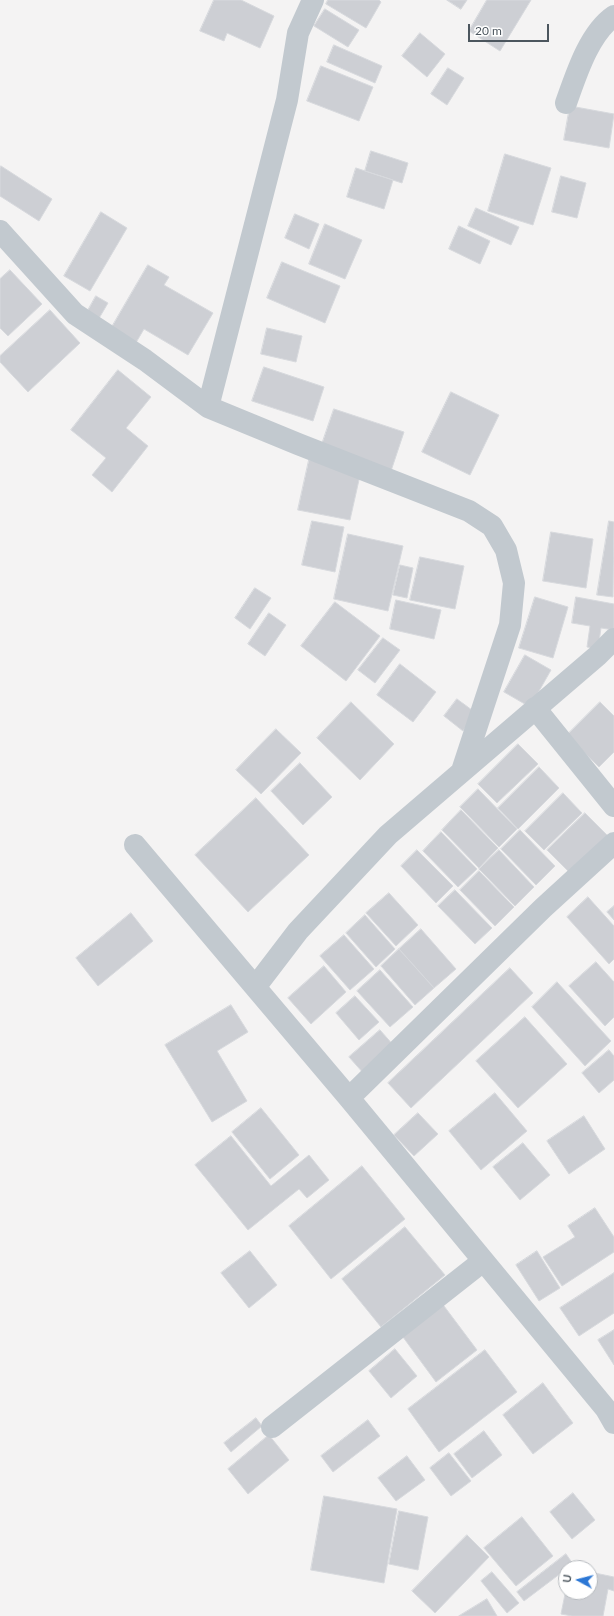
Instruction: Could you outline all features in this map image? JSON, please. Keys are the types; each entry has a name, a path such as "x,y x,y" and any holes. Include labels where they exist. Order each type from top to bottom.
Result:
{"street":[{"path":"208,407 287,100 298,32 313,0"},
{"path":"566,103 583,56 606,21 614,16"},
{"path":"0,231 75,314 145,360 208,407 469,511 492,526 506,550 514,583 510,625 462,771"},
{"path":"256,986 298,931 388,835 597,656 614,639"},
{"path":"535,708 614,806"},
{"path":"349,1098 543,908 614,843"},
{"path":"135,845 256,986 349,1098 606,1409 614,1423"},
{"path":"272,1427 483,1261"}],"building":[{"path":"214,0 241,0 274,16 260,48 227,33 224,41 200,31"},
{"path":"328,0 379,0 381,2 366,28 326,4"},
{"path":"447,0 467,0 461,9"},
{"path":"487,0 531,0 500,51 469,31"},
{"path":"325,9 359,30 348,47 314,26"},
{"path":"420,33 445,54 427,77 402,56"},
{"path":"334,45 382,66 375,83 327,62"},
{"path":"321,66 373,87 359,121 307,101"},
{"path":"448,68 464,78 447,105 431,94"},
{"path":"570,106 614,114 609,148 564,140"},
{"path":"371,151 408,163 402,183 365,171"},
{"path":"505,154 551,168 533,225 488,211"},
{"path":"1,166 52,199 39,221 0,196"},
{"path":"356,168 393,180 384,209 347,197"},
{"path":"561,176 586,183 577,218 552,212"},
{"path":"476,208 519,227 511,245 468,226"},
{"path":"101,212 127,228 90,291 64,276"},
{"path":"295,214 319,224 309,249 285,238"},
{"path":"325,224 362,240 345,279 309,264"},
{"path":"459,226 490,241 480,264 449,249"},
{"path":"282,262 340,286 325,323 267,298"},
{"path":"148,265 169,277 164,285 213,313 188,355 144,329 134,346 109,332"},
{"path":"10,270 42,304 8,336 0,328 0,279"},
{"path":"96,296 108,303 98,320 86,314"},
{"path":"50,310 80,343 28,392 0,362 0,356"},
{"path":"267,328 302,336 296,362 261,354"},
{"path":"264,367 324,387 313,421 252,401"},
{"path":"118,370 151,397 126,428 148,446 112,492 92,475 106,458 71,430"},
{"path":"451,392 499,415 470,475 422,452"},
{"path":"334,409 404,432 391,471 321,447"},
{"path":"309,460 361,471 350,520 298,510"},
{"path":"312,521 344,527 335,572 302,565"},
{"path":"609,521 614,522 613,597 597,595"},
{"path":"551,532 593,539 586,588 543,581"},
{"path":"348,534 403,546 388,611 334,599"},
{"path":"420,557 464,566 455,609 410,600"},
{"path":"400,565 413,568 407,598 393,595"},
{"path":"255,588 271,598 250,629 235,618"},
{"path":"535,597 568,607 553,658 519,648"},
{"path":"576,597 614,604 614,630 601,628 598,649 587,647 590,626 572,623"},
{"path":"396,600 441,610 434,639 390,629"},
{"path":"335,602 380,636 346,681 301,646"},
{"path":"269,613 286,625 265,656 248,644"},
{"path":"383,638 400,650 375,683 358,670"},
{"path":"525,655 551,670 530,707 504,692"},
{"path":"400,664 436,692 413,722 377,695"},
{"path":"457,699 476,713 463,731 444,716"},
{"path":"351,702 394,744 360,780 317,738"},
{"path":"600,702 614,716 614,752 599,767 567,735"},
{"path":"276,729 301,753 261,794 236,770"},
{"path":"518,744 538,764 497,803 478,784"},
{"path":"300,763 332,797 303,825 271,791"},
{"path":"539,767 559,788 518,829 498,808"},
{"path":"478,789 517,829 499,847 460,807"},
{"path":"563,793 582,813 544,850 525,831"},
{"path":"256,798 309,855 248,912 195,855"},
{"path":"461,810 498,848 479,868 442,830"},
{"path":"585,813 609,837 571,874 547,850"},
{"path":"520,830 555,866 536,885 501,849"},
{"path":"441,832 477,869 458,887 423,851"},
{"path":"417,850 453,886 436,903 401,866"},
{"path":"499,850 534,887 515,906 479,869"},
{"path":"479,871 514,907 495,926 460,890"},
{"path":"455,890 492,928 475,944 438,906"},
{"path":"389,893 418,925 396,946 366,913"},
{"path":"588,897 614,926 614,959 609,964 567,917"},
{"path":"614,906 614,920 607,912"},
{"path":"131,913 153,941 98,986 76,958"},
{"path":"365,915 395,949 376,967 346,933"},
{"path":"421,929 456,969 434,988 399,949"},
{"path":"344,935 374,969 350,990 320,956"},
{"path":"399,949 434,988 415,1005 381,966"},
{"path":"596,962 614,982 614,1017 605,1026 569,986"},
{"path":"324,966 346,992 311,1024 288,998"},
{"path":"510,968 533,993 411,1108 388,1083"},
{"path":"380,970 413,1007 390,1027 357,991"},
{"path":"557,982 611,1041 585,1066 532,1007"},
{"path":"355,996 379,1022 359,1040 336,1013"},
{"path":"231,1005 248,1032 217,1051 247,1101 212,1122 165,1045"},
{"path":"525,1017 567,1064 518,1108 476,1061"},
{"path":"380,1030 395,1047 365,1075 349,1057"},
{"path":"609,1050 614,1056 614,1080 599,1093 582,1073"},
{"path":"495,1093 527,1131 481,1170 449,1131"},
{"path":"261,1108 299,1155 270,1179 232,1132"},
{"path":"418,1113 438,1134 414,1156 394,1135"},
{"path":"584,1116 605,1149 569,1174 547,1141"},
{"path":"231,1136 271,1186 309,1155 329,1180 307,1198 299,1189 248,1230 195,1165"},
{"path":"523,1143 550,1175 520,1200 493,1167"},
{"path":"362,1166 405,1219 331,1279 289,1226"},
{"path":"595,1208 614,1237 614,1252 562,1286 543,1257 575,1237 568,1226"},
{"path":"405,1227 445,1275 381,1327 342,1279"},
{"path":"250,1251 277,1285 249,1308 221,1273"},
{"path":"537,1251 560,1288 539,1301 516,1265"},
{"path":"614,1273 614,1313 579,1336 560,1308"},
{"path":"441,1302 477,1350 436,1382 400,1333"},
{"path":"614,1330 614,1365 598,1340"},
{"path":"395,1349 417,1376 391,1398 369,1371"},
{"path":"485,1350 517,1392 439,1452 408,1409"},
{"path":"543,1383 573,1423 533,1454 503,1415"},
{"path":"256,1418 262,1426 231,1452 224,1443"},
{"path":"368,1420 380,1436 333,1472 321,1456"},
{"path":"484,1431 502,1455 472,1478 454,1454"},
{"path":"269,1435 289,1460 248,1494 228,1469"},
{"path":"449,1453 471,1481 451,1496 430,1468"},
{"path":"407,1456 425,1480 396,1501 378,1478"},
{"path":"573,1493 595,1520 572,1539 550,1512"},
{"path":"324,1496 397,1509 384,1583 311,1570"},
{"path":"399,1511 428,1517 418,1570 389,1564"},
{"path":"522,1517 553,1556 516,1586 484,1548"},
{"path":"467,1535 489,1557 435,1613 412,1591"},
{"path":"566,1554 570,1560 558,1560"},
{"path":"558,1560 558,1575 524,1601 517,1592"},
{"path":"492,1572 519,1603 507,1613 481,1581"},
{"path":"598,1574 614,1577 614,1591 608,1589 603,1616 572,1616 561,1614 564,1600 598,1600"},
{"path":"487,1599 497,1616 459,1616"}]}
